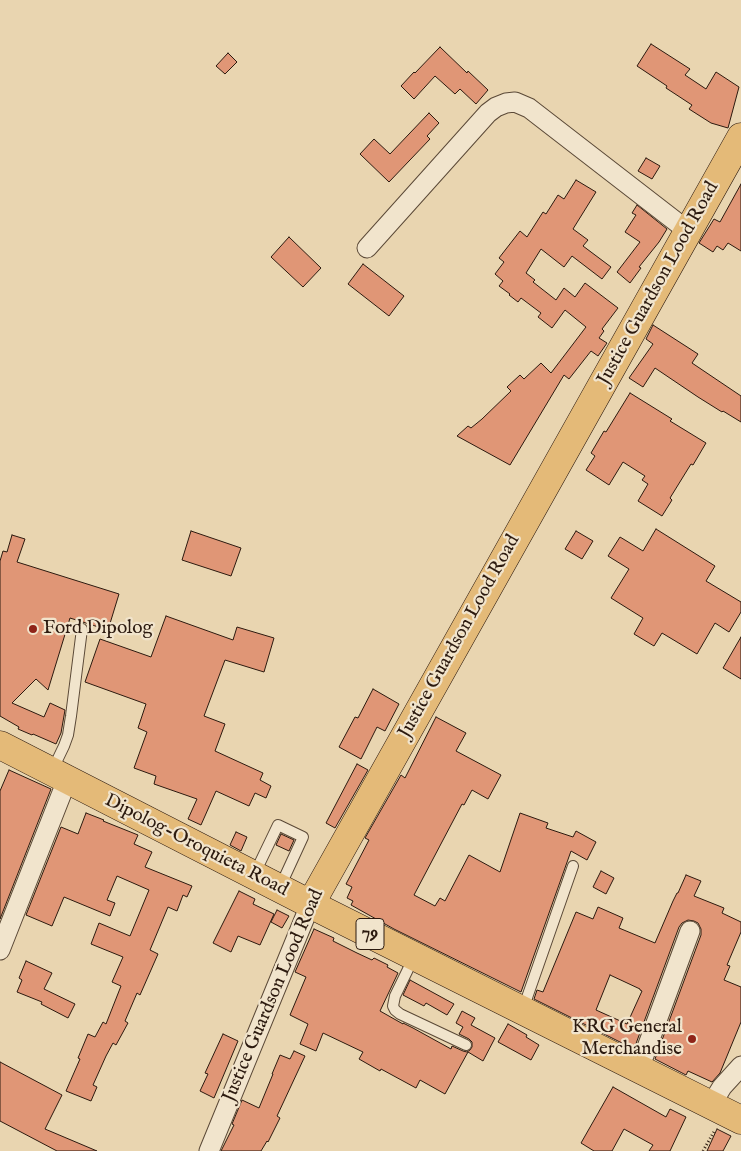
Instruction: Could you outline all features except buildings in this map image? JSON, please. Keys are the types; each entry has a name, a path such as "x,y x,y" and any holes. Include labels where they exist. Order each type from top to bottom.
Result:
{"main road":[{"name":"Justice Guardson Lood Road","path":"310,904 741,137"},
{"name":"Dipolog-Oroquieta Road","path":"0,745 254,876 741,1120"}],"street":[{"path":"367,248 488,113 496,107 515,102 529,108 688,231"},
{"path":"0,950 60,776"},
{"name":"Justice Guardson Lood Road","path":"209,1151 310,904"},
{"path":"639,1069 690,931"},
{"path":"711,1105 722,1087 741,1066"}],"lane":[{"path":"60,776 71,716 82,629"},
{"path":"254,876 278,825 304,838 279,888"},
{"path":"522,1011 573,866"},
{"path":"414,956 394,996 393,1006 395,1010 466,1046"}],"place":[{"name":"Ford Dipolog","path":"33,629"},
{"name":"KRG General Merchandise","path":"692,1039"}]}
